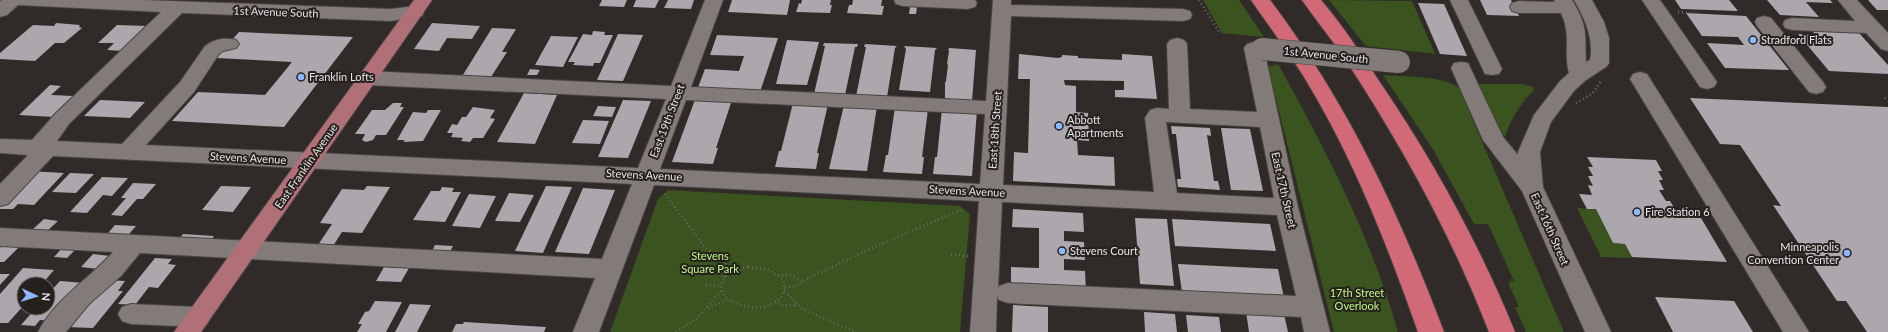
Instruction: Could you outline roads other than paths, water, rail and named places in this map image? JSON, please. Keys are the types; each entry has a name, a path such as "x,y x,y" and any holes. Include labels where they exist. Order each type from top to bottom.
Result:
{"highway":[{"path":"1260,0 1292,43 1325,94 1364,170 1394,236 1431,332"},
{"path":"1311,0 1343,41 1412,148 1513,332"},
{"path":"1364,170 1409,294 1420,332"},
{"path":"1452,222 1499,326"}],"main road":[{"name":"East Franklin Avenue","path":"193,324 419,6"}],"street":[{"path":"0,11 13,0"},
{"name":"1st Avenue South","path":"18,0 117,2 176,8 249,11 313,7 391,15 419,6"},
{"name":"East 19th Street","path":"586,332 714,0"},
{"path":"903,0 968,3"},
{"path":"1459,0 1492,69"},
{"path":"1651,0 1707,82"},
{"path":"1847,0 1888,45"},
{"path":"1519,7 1571,3 1595,22 1599,33 1601,54 1599,63 1579,75 1567,86 1550,106 1541,120 1534,135 1529,152 1532,187"},
{"path":"1002,5 1183,15"},
{"name":"East 18th Street","path":"983,332 1002,5"},
{"path":"0,198 42,148 62,119 176,8"},
{"path":"191,57 213,33 229,32 249,11"},
{"path":"1764,22 1816,87"},
{"path":"1792,24 1872,27"},
{"path":"127,152 187,87 212,50 217,46 229,44"},
{"path":"1177,44 1180,116"},
{"name":"1st Avenue South","path":"1258,49 1399,62"},
{"name":"East 17th Street","path":"1258,49 1268,120 1317,332"},
{"name":"East 16th Street","path":"1461,68 1494,140 1532,187 1598,332"},
{"path":"368,78 996,108"},
{"path":"1640,79 1796,332"},
{"path":"1167,201 1155,118 1157,115 1268,120"},
{"name":"Stevens Avenue","path":"0,146 1287,207"},
{"path":"0,237 610,269"},
{"path":"51,332 80,297 112,269 134,244"},
{"path":"1008,293 1312,307"},
{"path":"131,314 193,324"}],"place":[{"name":"Stradford Flats","path":"1753,40"},
{"name":"Franklin Lofts","path":"301,77"},
{"name":"Abbott Apartments","path":"1059,126"},
{"name":"Fire Station 6","path":"1637,212"},
{"name":"Stevens Court","path":"1062,251"},
{"name":"Minneapolis Convention Center","path":"1847,253"}],"park label":[{"name":"Stevens Square Park","path":"710,262"},
{"name":"17th Street Overlook","path":"1357,299"}]}
